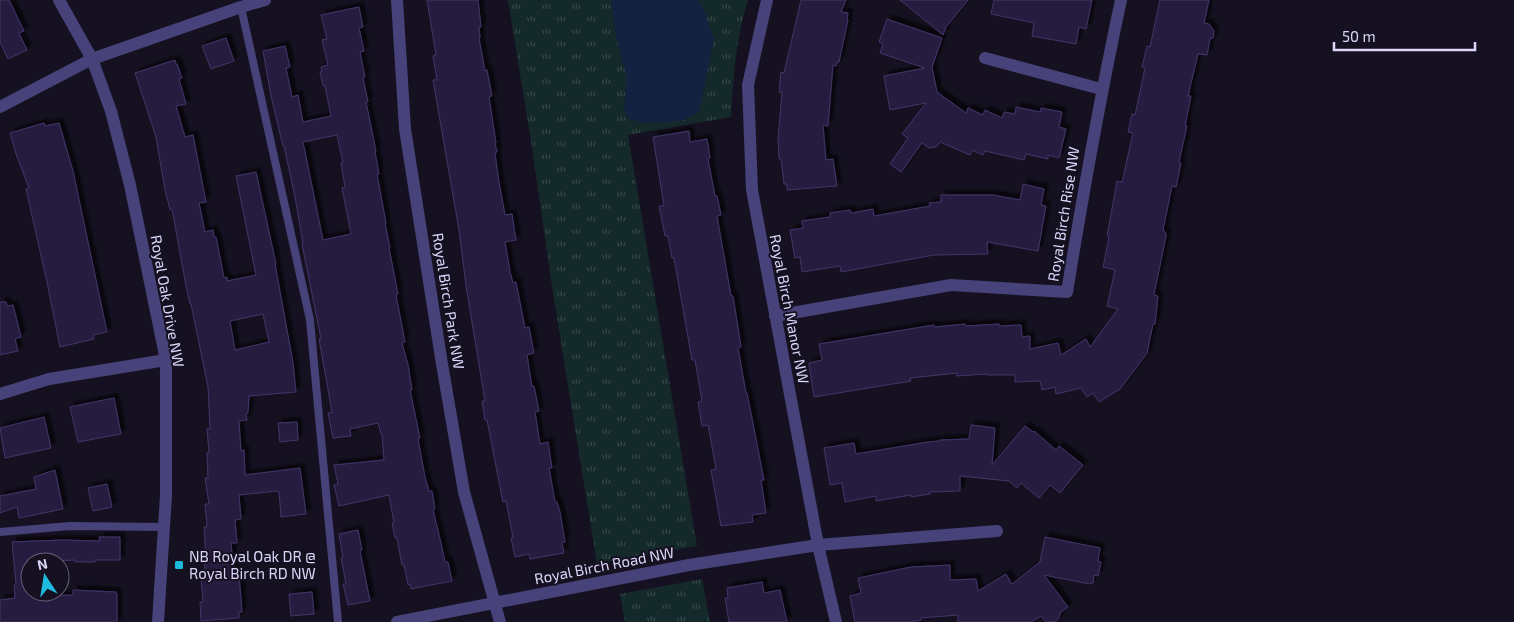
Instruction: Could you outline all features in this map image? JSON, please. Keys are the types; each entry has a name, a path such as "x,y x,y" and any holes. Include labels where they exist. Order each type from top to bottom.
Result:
{"street":[{"name":"Royal Oak Drive NW","path":"59,0 92,58 112,111 130,185 166,360 166,495 158,622"},
{"path":"0,107 92,58 265,0"},
{"name":"Royal Birch Park NW","path":"397,0 405,129 442,364 464,492 500,622"},
{"name":"Royal Birch Manor NW","path":"767,0 748,85 752,190 818,544 836,622"},
{"name":"Royal Birch Rise NW","path":"775,316 950,285 1067,292 1101,89 1121,0"},
{"path":"985,58 1101,89"},
{"path":"0,394 49,379 166,360"},
{"name":"Royal Birch Road NW","path":"397,622 689,565 818,544 997,531"}],"lane":[{"path":"241,7 310,320 338,622"},
{"path":"0,532 70,526 164,527"}],"green space":[{"path":"508,0 748,0 738,43 731,117 628,135 697,546 597,564"},
{"path":"702,579 710,622 625,622 620,594"}],"water":[{"path":"611,0 698,0 702,5 714,39 699,112 682,121 644,123 628,118 624,108 627,78 616,36"}],"building":[{"path":"0,0 9,0 24,31 19,33 27,50 8,59 0,42"},
{"path":"427,0 478,0 481,27 479,27 479,38 492,96 489,97 496,143 497,152 495,153 499,182 505,215 512,214 516,240 505,242 510,272 513,283 516,282 525,328 529,327 534,353 527,355 532,387 534,386 539,411 535,412 540,444 548,442 552,468 549,468 555,502 557,502 560,512 565,542 562,543 564,553 530,559 529,554 515,557 506,501 503,502 487,420 485,420 482,401 485,401 459,230 433,80 437,80 433,56 436,55"},
{"path":"801,0 846,0 841,12 848,13 848,20 839,62 837,62 836,66 833,65 828,126 823,125 826,160 833,159 837,186 787,190 787,184 784,184 781,159 779,159 778,139 782,92 779,92 781,72 784,73"},
{"path":"900,0 968,0 946,27 943,35"},
{"path":"994,0 1092,0 1086,29 1079,27 1076,44 1032,36 1034,23 991,14"},
{"path":"1160,0 1209,0 1204,23 1209,24 1214,31 1213,38 1210,39 1207,55 1198,54 1188,96 1191,96 1179,162 1181,163 1176,187 1172,186 1163,230 1166,236 1154,295 1158,296 1155,324 1153,324 1147,353 1120,389 1099,402 1093,393 1087,397 1081,388 1056,394 1055,387 1042,390 1040,381 1015,382 1015,375 957,376 957,373 910,378 911,381 814,397 809,363 822,360 819,344 934,325 935,327 965,324 966,326 999,324 999,326 1021,325 1022,337 1030,336 1030,349 1058,343 1061,355 1086,339 1090,347 1118,309 1107,306 1115,270 1103,267 1109,237 1107,236 1117,181 1122,182 1133,133 1128,132 1132,114 1135,115 1145,68 1142,67 1147,46 1150,47"},
{"path":"359,7 363,27 359,28 364,51 360,52 368,102 366,102 376,151 379,174 377,174 398,294 396,295 405,342 402,343 408,365 412,390 410,390 420,438 418,439 425,477 429,491 432,491 435,509 433,510 445,562 448,562 452,581 411,589 410,584 408,585 404,565 402,565 397,538 395,538 389,495 339,506 334,485 338,484 334,465 384,460 382,434 378,423 350,429 351,436 333,438 328,413 332,412 319,339 321,339 302,244 295,197 271,96 263,51 285,46 290,67 286,68 292,97 298,95 303,122 331,116 320,72 322,71 321,67 328,65 322,40 327,39 321,15","holes":["337,135 343,163 341,163 345,187 342,188 351,234 323,240 303,142"]},
{"path":"887,19 942,38 932,67 937,92 966,113 968,108 983,115 985,110 1002,118 1004,112 1015,114 1016,107 1040,112 1041,108 1062,112 1059,127 1066,129 1059,158 1048,155 1048,159 1026,154 1024,160 985,151 983,155 972,150 970,155 940,142 936,147 929,148 922,143 901,172 890,164 908,138 902,134 926,103 890,110 884,76 925,68 880,53 883,44 879,42"},
{"path":"226,38 234,61 211,69 202,46"},
{"path":"175,60 177,64 182,78 179,79 186,104 176,106 185,137 193,135 206,202 199,203 205,232 213,230 214,237 216,237 224,278 227,277 227,281 256,275 236,176 256,172 276,264 293,363 296,392 249,396 247,420 239,421 241,451 244,450 245,475 300,468 306,514 281,517 279,492 277,491 239,495 241,519 235,520 237,543 231,543 234,575 239,575 242,612 239,612 239,618 201,621 200,602 203,602 201,578 206,578 204,562 206,562 204,527 207,527 205,504 209,504 205,478 208,478 207,453 209,453 207,429 210,429 208,387 186,286 172,209 170,210 165,190 156,137 135,73","holes":["263,314 269,342 235,350 230,321"]},
{"path":"44,123 45,126 59,123 73,171 107,332 93,335 94,339 60,347 26,189 29,188 10,133"},
{"path":"689,131 690,142 707,139 710,158 708,159 715,196 717,196 721,215 717,216 741,347 738,348 764,480 761,480 766,513 752,515 753,522 721,526 711,470 716,469 708,425 702,426 698,402 702,401 695,360 692,360 674,258 672,258 668,236 665,236 659,206 664,206 653,137"},
{"path":"1023,184 1044,189 1041,205 1046,206 1038,251 987,242 988,254 934,255 841,272 840,266 802,272 800,257 795,258 790,230 803,228 802,221 830,217 830,213 850,210 851,213 873,209 874,216 930,206 929,203 941,202 941,195 993,195 1020,200"},
{"path":"0,302 6,302 7,306 13,305 21,337 15,339 18,351 0,355"},
{"path":"114,398 121,434 78,442 70,407"},
{"path":"44,417 51,448 5,458 0,428"},
{"path":"297,422 298,440 280,442 278,423"},
{"path":"971,425 995,428 992,465 1025,426 1034,431 1056,450 1059,446 1083,465 1060,493 1050,485 1039,498 1021,483 1017,488 1009,481 960,476 960,491 930,492 930,494 876,501 876,496 845,502 842,483 830,485 824,448 854,443 856,454 940,440 969,439"},
{"path":"55,470 63,509 19,518 17,507 0,513 0,496 36,489 34,477"},
{"path":"107,484 112,507 93,511 88,488"},
{"path":"358,530 362,550 360,551 370,601 348,605 343,584 346,584 339,534"},
{"path":"99,537 120,537 120,560 75,562 75,560 70,560 70,552 20,552 20,602 70,602 70,595 73,595 73,590 116,592 117,622 0,622 0,600 15,598 14,585 16,584 12,542 100,541"},
{"path":"1045,537 1100,548 1098,561 1101,562 1098,576 1094,575 1093,583 1044,575 1068,607 1061,612 1055,622 1046,622 1041,616 1031,622 958,622 958,615 921,618 921,620 910,622 855,622 850,596 861,593 858,578 911,567 950,565 950,580 976,579 978,591 1006,574 1012,584 1040,562"},
{"path":"762,582 764,593 780,590 787,622 729,622 725,598 728,598 727,588"},
{"path":"312,592 314,614 291,616 289,594"}],"place":[{"name":"NB Royal Oak DR @ Royal Birch RD NW","path":"179,565"}]}
